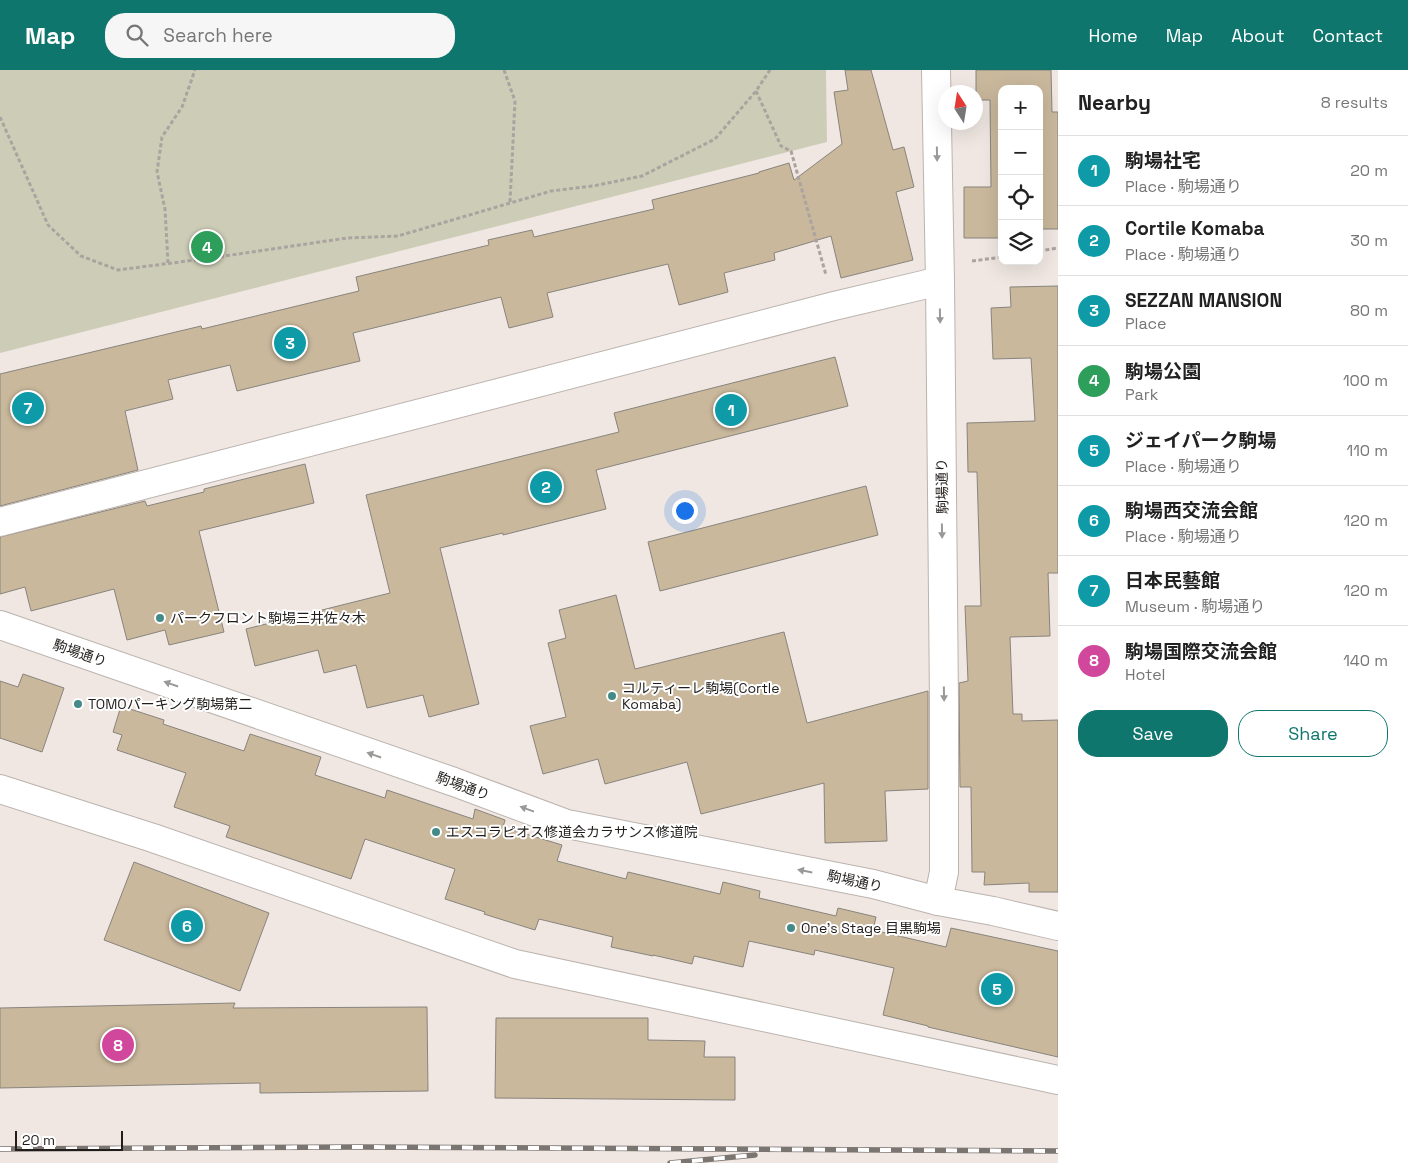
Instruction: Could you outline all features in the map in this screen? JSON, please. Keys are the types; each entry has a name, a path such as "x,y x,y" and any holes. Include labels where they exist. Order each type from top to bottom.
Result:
{"street":[{"name":"駒場通り","path":"936,70 944,683 944,872 938,900"},
{"path":"0,522 834,306 940,281"},
{"name":"駒場通り","path":"0,625 454,782 567,824 873,884 1058,926"},
{"path":"0,789 153,838 515,964 1058,1080"}],"path":[{"path":"168,264 165,208 157,172 158,164 162,137 182,107 195,70"},
{"path":"504,70 515,101 510,202"},
{"path":"0,117 48,225 81,256 118,270 347,238 398,236 551,191 593,186 642,176 715,139 756,91 770,70"},
{"path":"756,91 781,146 791,151 834,306"},
{"path":"1043,250 1058,248"},
{"path":"966,262 998,258"}],"green space":[{"path":"0,70 826,70 827,142 0,353"}],"building":[{"path":"845,70 871,70 893,150 904,147 914,187 896,192 913,260 841,278 831,236 774,253 775,260 724,273 728,292 679,305 668,264 547,293 553,317 509,328 501,297 353,333 360,361 237,391 230,365 168,380 173,399 125,411 138,470 0,506 0,374 201,326 202,329 359,291 356,277 489,245 488,240 532,230 534,237 654,209 652,200 759,173 789,163 794,180 842,144 834,92 848,90"},
{"path":"976,70 1051,70 1052,112 1058,112 1058,229 1043,229 1043,85 998,85 998,238 964,238 964,187 991,187 990,100 983,100 983,85 976,85"},
{"path":"1058,286 1058,573 1048,573 1050,636 1010,637 1013,714 1022,714 1022,721 1058,720 1058,892 1029,892 1029,883 984,885 985,872 972,872 971,787 960,787 959,683 968,681 965,606 981,606 977,472 968,472 967,423 1035,421 1031,358 993,359 991,308 1011,307 1010,287"},
{"path":"835,357 848,406 596,470 606,509 503,535 503,533 440,548 479,704 429,717 423,695 367,708 356,665 324,673 318,650 255,666 246,629 390,593 366,495 619,432 614,413"},
{"path":"305,464 314,503 199,531 224,632 169,645 165,630 127,640 114,589 31,611 25,587 0,594 0,537 145,501 147,506 204,492 204,489"},
{"path":"866,486 878,535 660,591 648,542"},
{"path":"616,595 635,669 784,632 807,723 928,691 928,789 885,791 887,841 825,843 824,783 701,814 687,762 605,784 598,759 543,774 530,726 566,717 548,643 566,638 559,610"},
{"path":"23,674 64,688 42,752 0,738 0,681 18,687"},
{"path":"121,706 164,720 163,724 244,751 250,734 321,757 315,775 385,798 387,790 473,819 475,809 505,820 503,827 562,845 557,861 626,879 628,872 720,894 723,882 760,891 759,898 836,916 838,908 876,917 873,930 946,947 951,928 1058,951 1058,1057 883,1015 894,968 815,950 814,955 749,941 743,967 694,956 692,964 611,947 613,937 539,919 535,930 484,914 485,912 445,899 455,869 365,839 351,879 226,837 230,826 174,807 186,773 117,750 122,735 113,732"},
{"path":"134,862 269,913 240,991 104,940"},
{"path":"235,1003 233,1008 427,1007 428,1091 260,1093 260,1083 0,1088 0,1008"},
{"path":"496,1018 648,1018 648,1040 705,1041 704,1057 735,1057 735,1100 495,1098"}],"railway":[{"path":"0,1149 357,1147 1058,1151"},
{"path":"670,1163 755,1155"}],"place":[{"name":"駒場公園","path":"207,247"},
{"name":"SEZZAN MANSION","path":"290,343"},
{"name":"日本民藝館","path":"28,408"},
{"name":"駒場社宅","path":"731,410"},
{"name":"Cortile Komaba","path":"546,487"},
{"name":"パークフロント駒場三井佐々木","path":"160,618"},
{"name":"コルティーレ駒場(Cortle Komaba)","path":"612,696"},
{"name":"TOMOパーキング駒場第二","path":"78,704"},
{"name":"エスコラピオス修道会カラサンス修道院","path":"436,832"},
{"name":"駒場西交流会館","path":"187,926"},
{"name":"One's Stage 目黒駒場","path":"791,928"},
{"name":"ジェイパーク駒場","path":"997,989"},
{"name":"駒場国際交流会館","path":"118,1045"}]}
